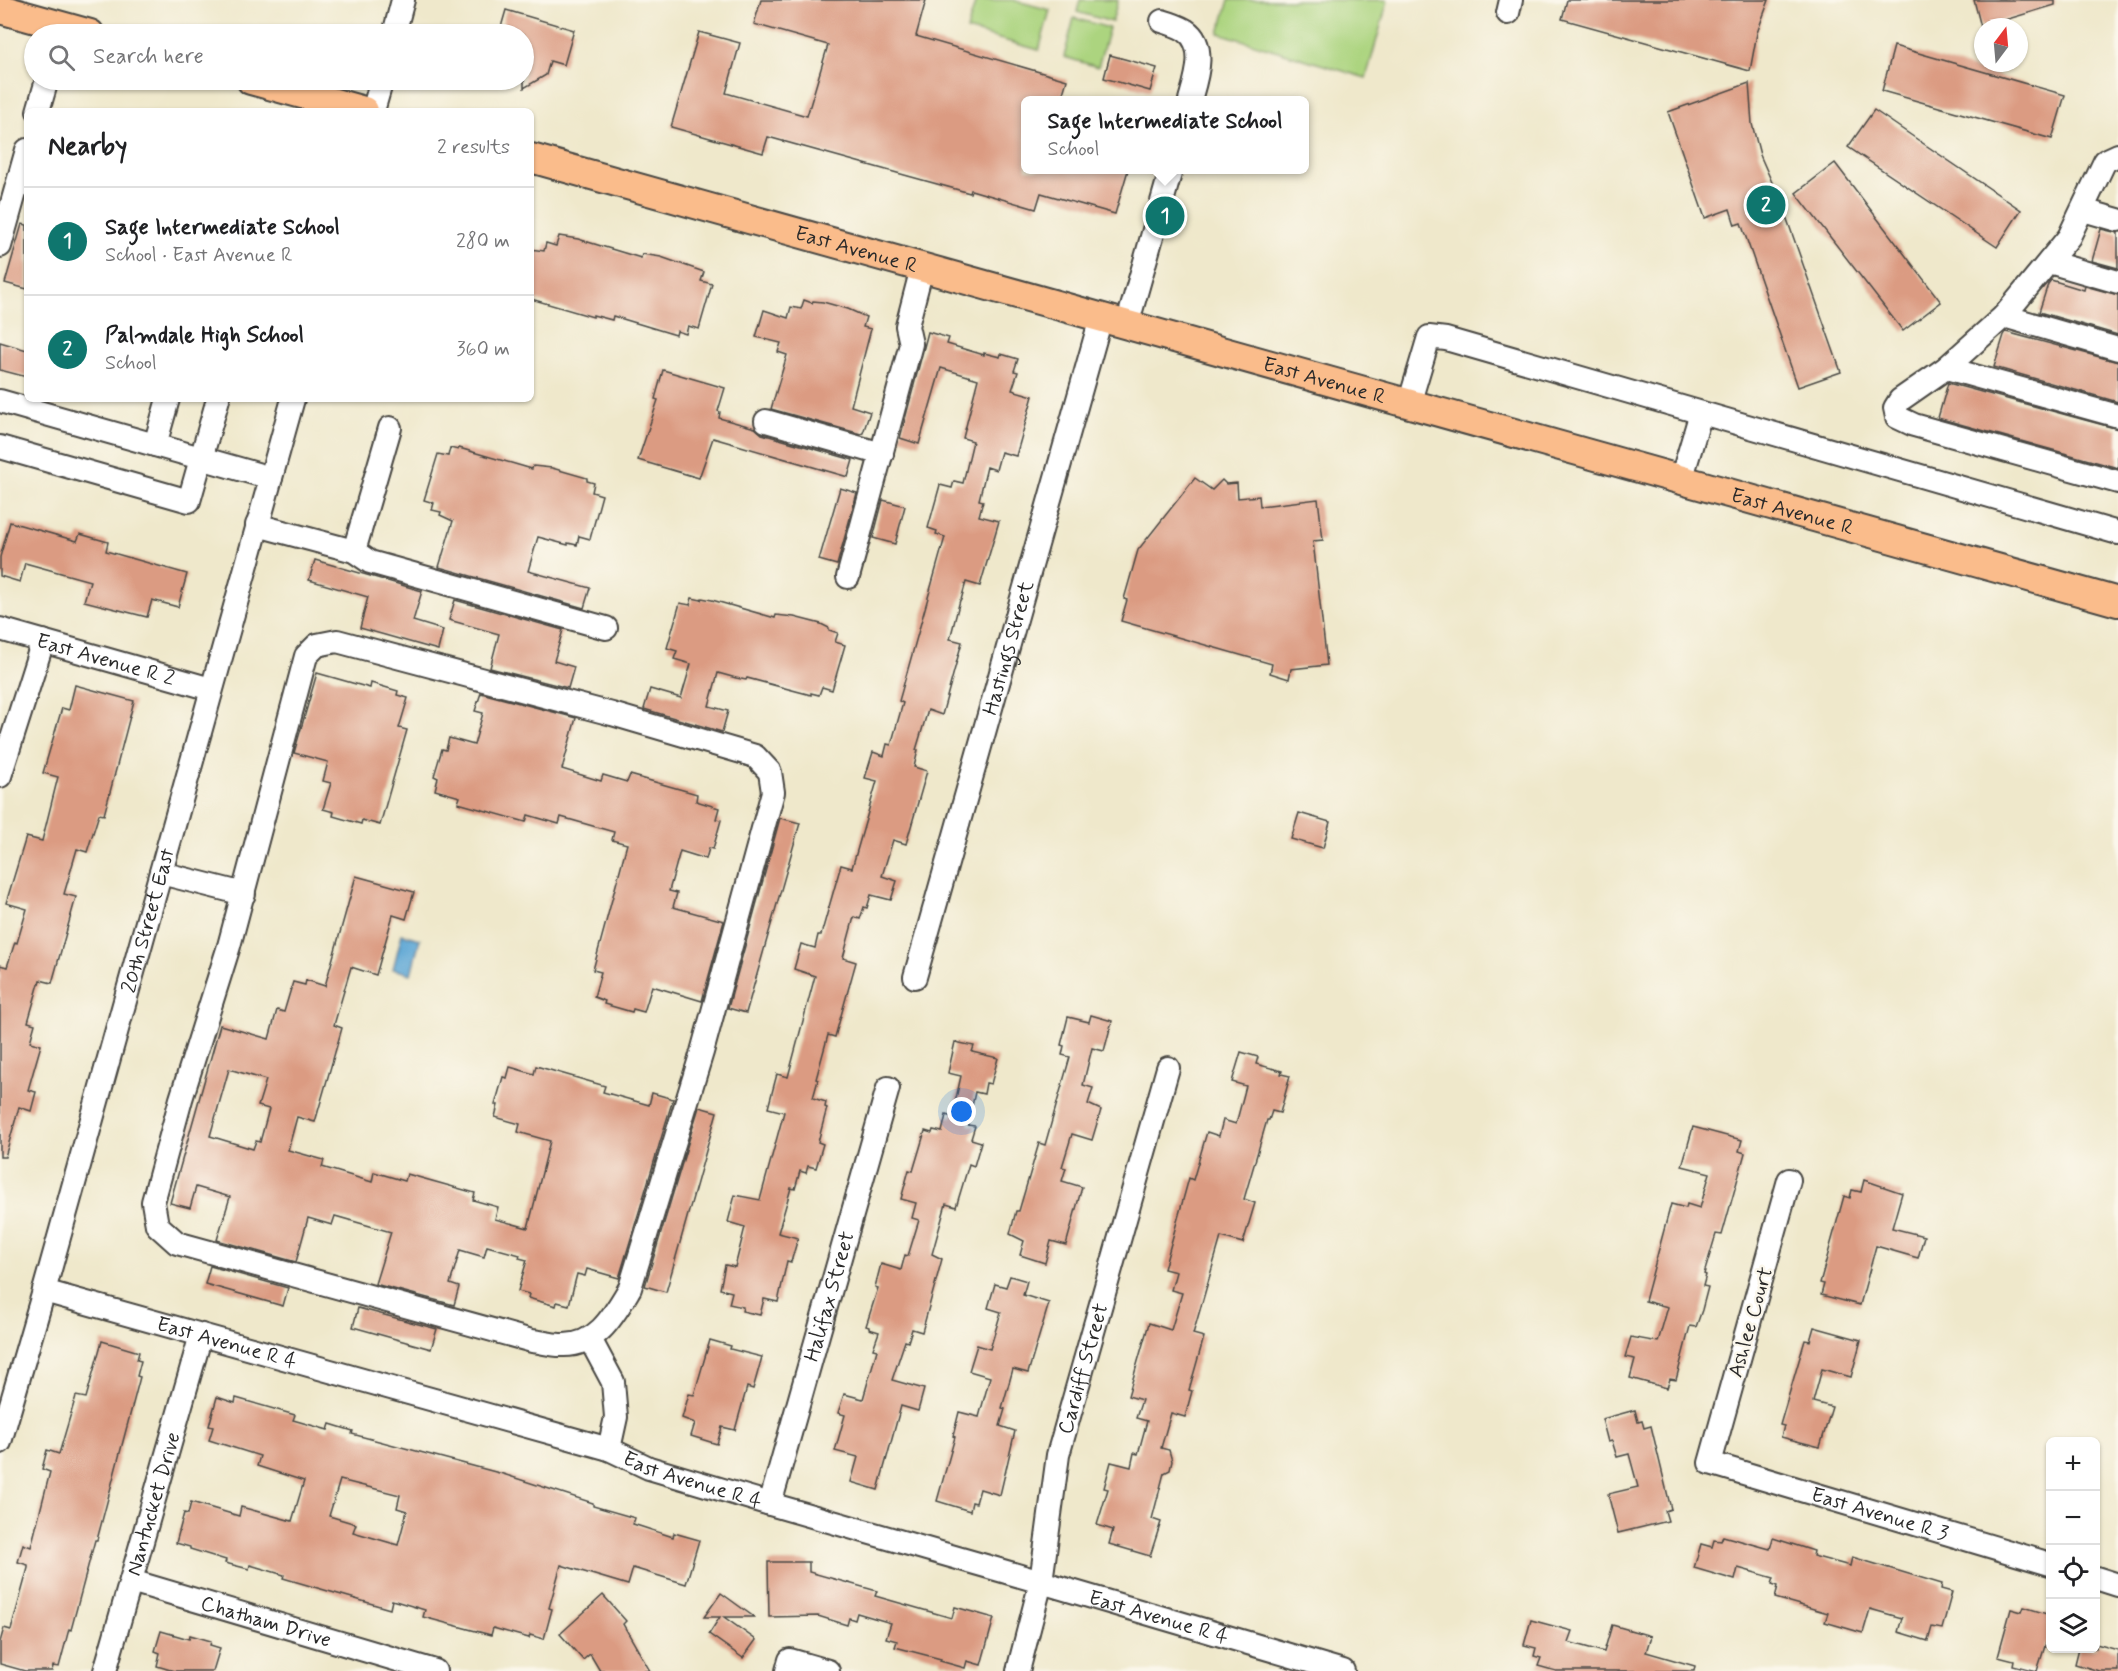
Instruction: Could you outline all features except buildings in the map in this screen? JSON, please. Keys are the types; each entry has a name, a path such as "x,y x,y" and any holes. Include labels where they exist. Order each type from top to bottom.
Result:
{"main road":[{"path":"0,9 43,24"},
{"path":"287,90 353,108"},
{"name":"East Avenue R","path":"534,159 2118,602"}],"street":[{"path":"397,24 403,0"},
{"path":"1162,21 1185,30 1196,41 1199,65 1191,96"},
{"path":"39,108 44,90"},
{"path":"375,108 379,90"},
{"path":"2118,155 2105,161 2069,237 2004,316 1947,368 1900,400 1895,408 1897,417 1914,425 2118,482"},
{"path":"0,246 24,161"},
{"name":"Hastings Street","path":"915,977 1114,321 1169,174"},
{"path":"2083,210 2118,220"},
{"path":"2049,262 2118,282"},
{"path":"848,577 911,344 907,326 922,267"},
{"path":"2004,316 2118,349"},
{"path":"1409,404 1429,338 1446,339 2118,533"},
{"path":"1947,368 2118,416"},
{"path":"0,401 271,478"},
{"path":"155,445 167,402"},
{"path":"0,447 189,501 217,402"},
{"name":"20th Street East","path":"0,1442 6,1399 44,1291 292,402"},
{"path":"1681,480 1701,413"},
{"path":"766,421 882,454"},
{"path":"354,551 390,428"},
{"path":"257,525 354,551 370,562 606,628"},
{"name":"East Avenue R 2","path":"0,629 211,689"},
{"path":"0,776 43,641"},
{"path":"337,641 612,714 755,756 770,772 773,792 702,1052 630,1288 610,1321 590,1339 563,1346 532,1341 177,1243 157,1225 153,1202 244,894 306,657 317,645 337,641"},
{"path":"161,873 244,894"},
{"name":"Cardiff Street","path":"1018,1671 1041,1582 1058,1455 1168,1068"},
{"name":"Halifax Street","path":"770,1504 888,1088"},
{"name":"Ashlee Court","path":"1710,1463 1789,1180"},
{"name":"East Avenue R 4","path":"44,1291 609,1449 649,1468 1343,1671"},
{"name":"Nantucket Drive","path":"105,1671 201,1335"},
{"path":"590,1339 613,1382 616,1417 609,1449"},
{"name":"East Avenue R 3","path":"1710,1463 2046,1563"},
{"path":"2100,1579 2118,1584"},
{"name":"Chatham Drive","path":"131,1581 435,1671"},
{"path":"789,1666 828,1671"}],"green space":[{"path":"976,0 1013,0 1050,10 1039,50 967,30"},
{"path":"1080,0 1118,0 1112,22 1077,12"},
{"path":"1229,0 1388,0 1366,78 1219,33"},
{"path":"1074,18 1109,28 1098,67 1064,57"}],"water":[{"path":"402,934 420,939 411,974 393,969"}],"place":[{"name":"Palmdale High School","path":"1766,205"},
{"name":"Sage Intermediate School","path":"1165,216"}]}
